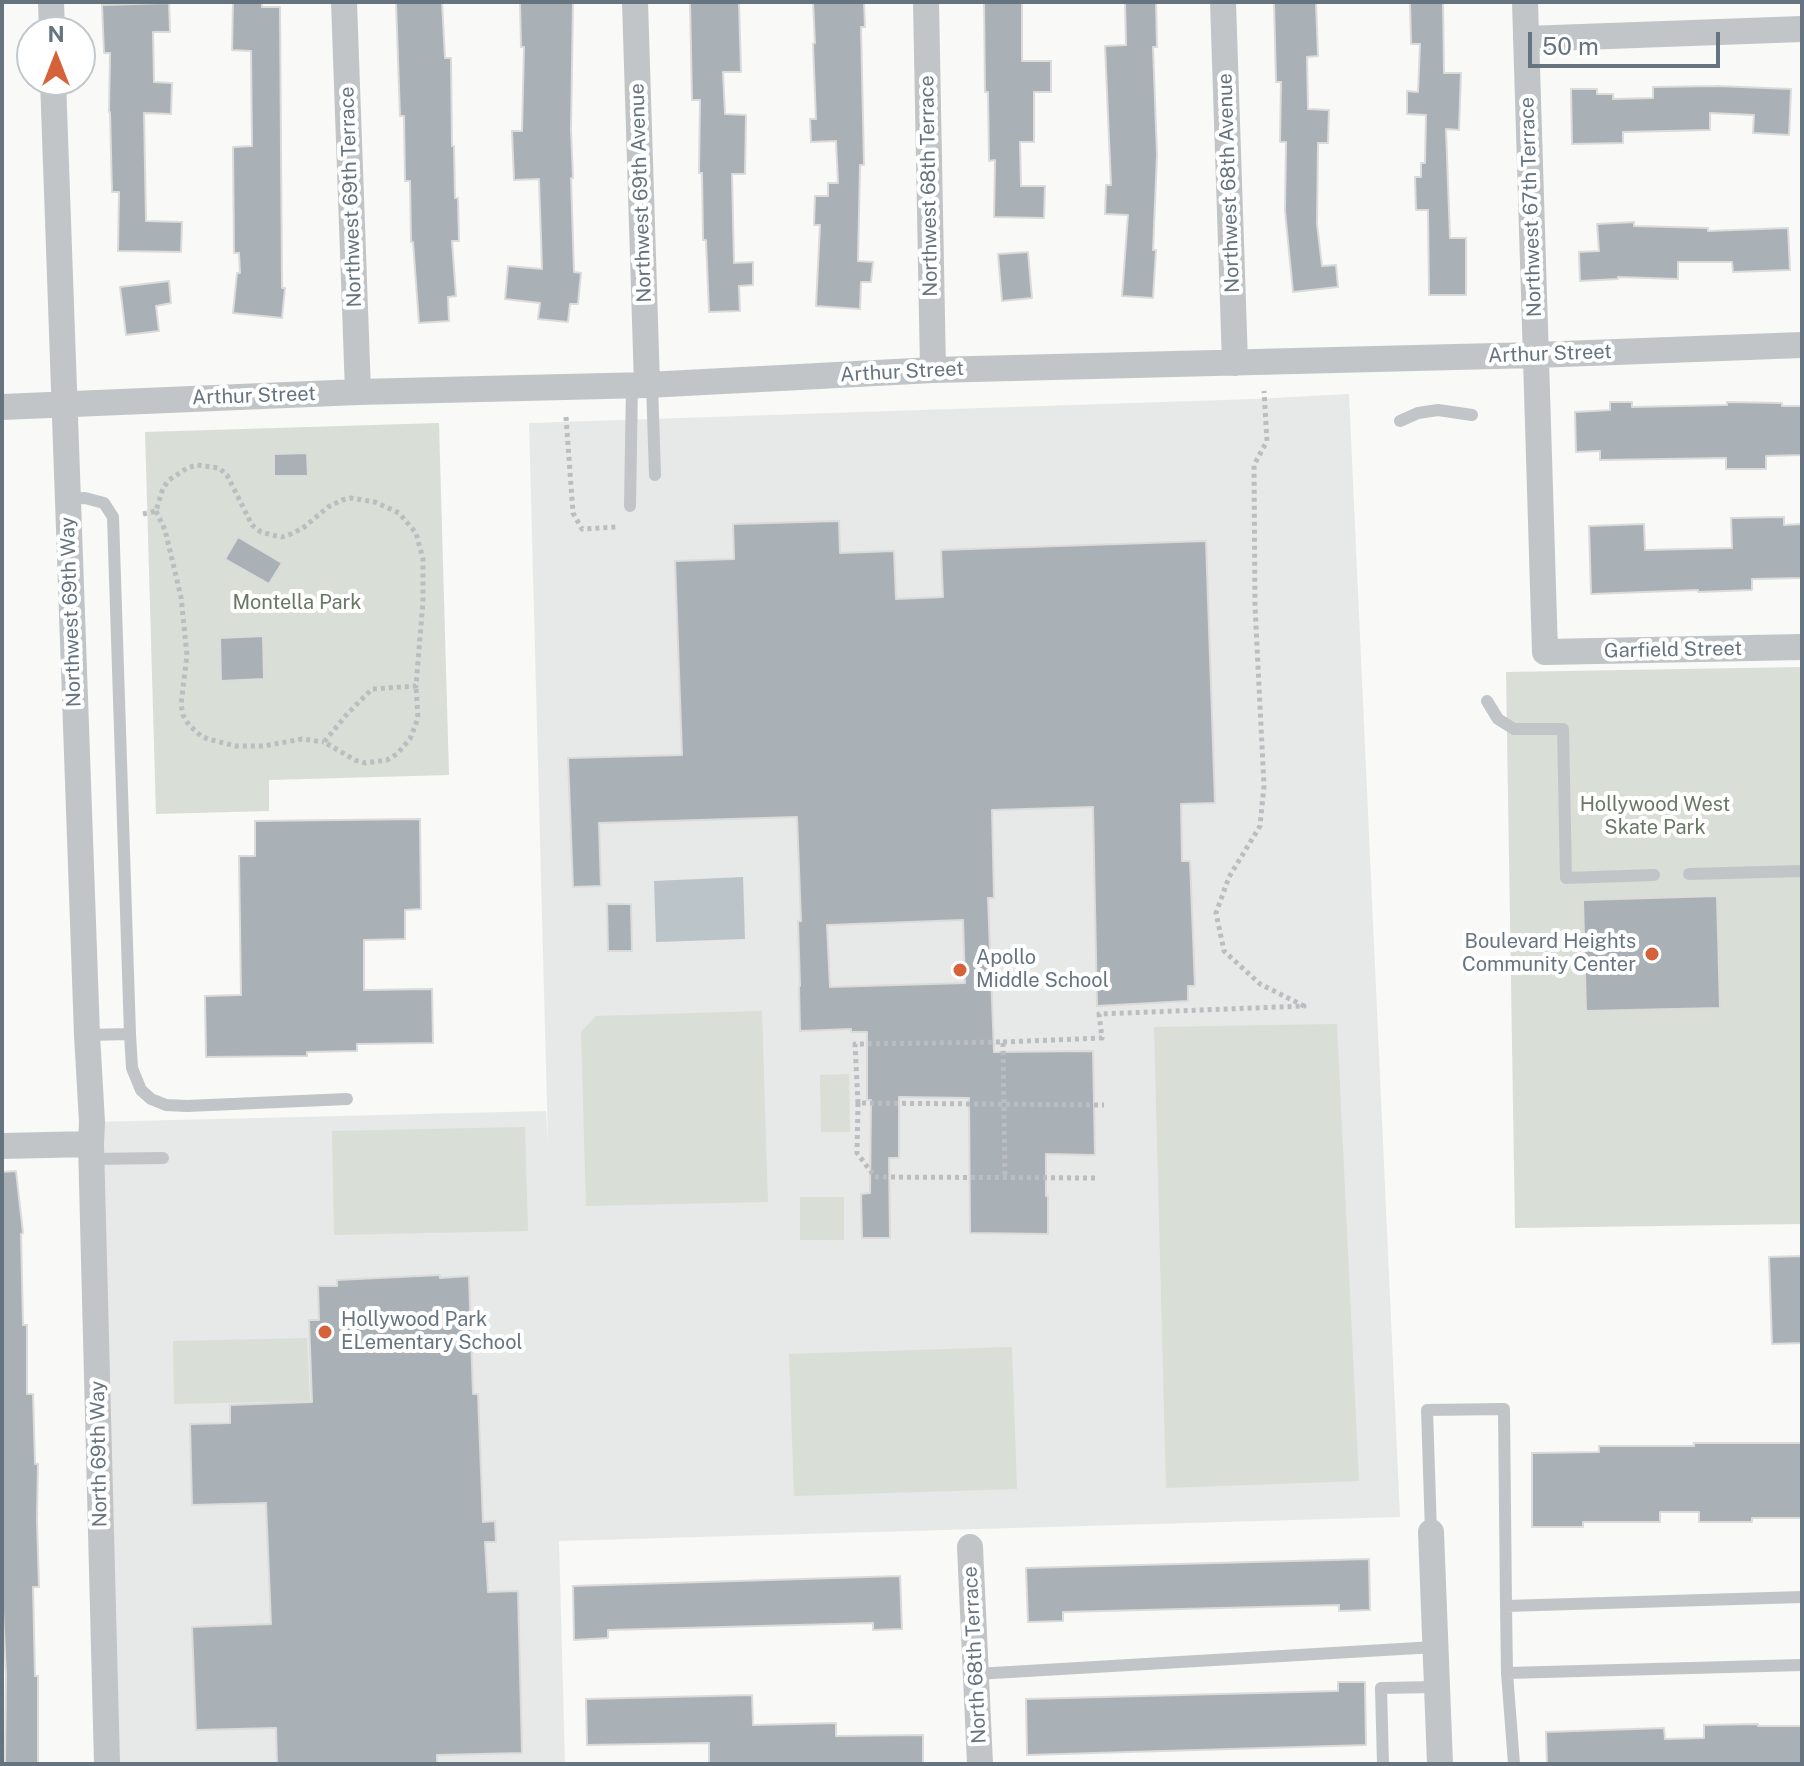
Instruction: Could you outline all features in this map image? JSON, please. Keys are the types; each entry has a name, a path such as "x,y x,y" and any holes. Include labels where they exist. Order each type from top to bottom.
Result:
{"street":[{"name":"Northwest 69th Terrace","path":"344,2 358,392"},
{"name":"Northwest 69th Avenue","path":"635,2 644,385"},
{"name":"Northwest 68th Terrace","path":"926,2 933,370"},
{"name":"Northwest 68th Avenue","path":"1223,2 1235,363"},
{"name":"Northwest 67th Terrace","path":"1525,2 1545,652"},
{"path":"1526,39 1802,29"},
{"name":"Northwest 69th Way","path":"54,96 91,1152"},
{"name":"Arthur Street","path":"2,407 358,392 644,385 933,370 1802,345"},
{"name":"Garfield Street","path":"1545,652 1802,647"},
{"path":"2,1146 91,1152"},
{"name":"North 69th Way","path":"91,1152 107,1764"},
{"path":"1431,1532 1440,1764"},
{"name":"North 68th Terrace","path":"970,1547 980,1764"}],"lane":[{"path":"644,385 655,475"},
{"path":"630,506 644,385"},
{"path":"1400,421 1418,413 1438,410 1472,415"},
{"path":"67,499 85,498 104,503 113,517 130,1034 132,1068 141,1090 151,1099 166,1105 187,1106 347,1099"},
{"path":"1487,701 1498,719 1514,729 1563,729 1566,878 1654,875"},
{"path":"1689,874 1802,871"},
{"path":"87,1035 130,1034"},
{"path":"91,1152 163,1158"},
{"path":"1431,1532 1427,1410 1504,1409 1507,1673 1514,1764"},
{"path":"1506,1606 1802,1597"},
{"path":"976,1674 1435,1647"},
{"path":"1507,1673 1802,1665"},
{"path":"1383,1764 1381,1688 1436,1687"}],"path":[{"path":"1095,1178 875,1177 857,1153 855,1044 1102,1038 1099,1014 1304,1006 1260,984 1224,951 1216,913 1229,877 1260,826 1264,786 1255,606 1254,465 1267,441 1264,391"},
{"path":"566,417 573,513 582,529 617,527"},
{"path":"197,465 219,468 227,475 252,525 272,535 282,537 291,534 328,507 351,498 375,502 399,513 416,533 423,559 423,609 416,666 418,718 410,739 397,754 387,760 365,763 324,742 302,739 264,746 235,746 201,736 189,725 181,704 187,655 181,597 165,530 156,511 163,488 169,480 197,465"},
{"path":"143,514 156,511"},
{"path":"324,742 372,689 416,686"},
{"path":"1003,1042 1005,1178"},
{"path":"858,1103 1104,1105"}],"shaded area":[{"name":"Apollo Middle School","path":"1349,394 1400,1517 559,1541 565,1764 107,1764 92,1122 546,1111 548,1143 529,423"},
{"path":"743,877 745,939 656,942 654,881"}],"green space":[{"name":"Montella Park","path":"439,423 449,775 269,780 269,811 156,814 145,432"},
{"name":"Hollywood West Skate Park","path":"1802,667 1802,1224 1515,1228 1506,672"},
{"path":"762,1011 768,1202 586,1206 581,1032 596,1016"},
{"path":"1337,1024 1359,1481 1166,1488 1154,1027"},
{"path":"849,1074 850,1132 821,1132 820,1075"},
{"path":"525,1127 528,1231 334,1235 332,1131"},
{"path":"800,1197 844,1197 844,1240 800,1240"},
{"path":"307,1338 310,1401 174,1404 173,1341"},
{"path":"1012,1347 1017,1489 794,1496 789,1354"}],"building":[{"path":"233,2 262,2 262,7 280,7 282,288 285,288 282,318 233,313 237,273 240,273 239,253 234,253 233,147 252,146 251,51 232,50"},
{"path":"396,2 442,2 445,58 451,58 452,146 459,241 452,241 456,296 448,297 449,321 419,323 411,242 410,181 405,181 404,116 400,116"},
{"path":"520,2 573,2 571,178 574,272 581,273 578,304 570,304 568,322 538,319 540,303 505,299 508,266 542,269 539,179 514,180 512,131 522,131 524,47 521,47"},
{"path":"690,2 739,2 741,72 723,72 725,114 746,115 745,174 732,174 734,263 753,262 753,285 739,286 740,311 709,312 702,173 699,173 700,100 692,100"},
{"path":"813,2 864,2 865,27 861,27 864,165 860,165 858,261 873,262 871,282 861,282 860,309 816,306 820,225 814,225 815,196 828,196 828,183 838,183 836,141 811,142 810,119 816,119"},
{"path":"984,2 1022,2 1022,61 1051,61 1051,92 1034,92 1034,142 1020,142 1021,186 1045,186 1044,218 994,217 995,160 989,161"},
{"path":"1125,2 1156,2 1157,47 1153,47 1157,155 1153,298 1122,296 1128,215 1105,214 1106,185 1111,185 1105,46 1126,45"},
{"path":"1274,2 1316,2 1318,56 1307,57 1308,109 1329,110 1328,143 1318,143 1317,224 1322,266 1336,265 1338,287 1293,292 1285,211 1286,142 1280,142 1281,82 1276,82"},
{"path":"1410,2 1443,2 1444,73 1461,73 1459,130 1446,129 1450,238 1466,238 1466,295 1429,295 1428,210 1416,210 1415,177 1421,177 1421,163 1425,163 1426,115 1407,114 1407,91 1418,92 1420,44 1411,44"},
{"path":"169,3 170,32 153,32 154,82 172,83 171,114 144,113 146,221 182,222 181,252 118,251 119,192 112,192 110,53 104,53 102,5"},
{"path":"1653,87 1791,89 1789,135 1753,133 1754,115 1710,113 1710,130 1623,132 1623,143 1572,144 1571,89 1597,89 1597,94 1613,94 1613,99 1653,98"},
{"path":"1634,222 1634,226 1708,228 1708,231 1788,228 1790,270 1733,272 1732,262 1678,262 1678,279 1618,277 1580,281 1579,252 1599,251 1597,224"},
{"path":"1028,252 1032,298 1002,301 998,254"},
{"path":"169,281 171,303 156,306 159,331 126,335 120,287"},
{"path":"1610,402 1632,402 1632,407 1727,405 1727,402 1802,406 1802,455 1766,456 1766,469 1726,469 1726,458 1600,460 1600,451 1576,452 1575,412 1610,410"},
{"path":"307,453 308,476 274,476 274,454"},
{"path":"1784,517 1784,525 1802,524 1802,578 1752,579 1752,590 1591,594 1589,526 1644,524 1645,550 1732,548 1731,518"},
{"path":"839,521 840,553 894,551 896,599 943,597 941,550 1206,541 1215,803 1181,804 1182,861 1190,861 1195,986 1188,986 1188,1001 1097,1006 1093,807 992,810 994,898 988,898 994,1052 1093,1051 1095,1155 1046,1154 1048,1234 970,1233 969,1098 899,1097 899,1158 889,1158 890,1238 862,1238 861,1194 870,1193 871,1100 867,1100 867,1032 851,1032 851,1029 800,1031 798,921 801,921 797,817 599,823 601,886 573,887 568,758 682,755 675,561 734,559 733,524","holes":["963,920 965,983 830,987 827,925"]},
{"path":"238,537 282,563 269,584 225,559"},
{"path":"263,636 264,679 221,681 220,638"},
{"path":"420,819 421,909 405,910 405,939 364,940 364,990 432,989 433,1043 357,1044 357,1051 307,1052 307,1056 206,1057 205,996 241,995 239,856 255,856 255,821"},
{"name":"Boulevard Heights Community Center","path":"1717,896 1720,1008 1586,1011 1583,900"},
{"path":"607,904 631,904 632,951 608,951"},
{"path":"16,1171 23,1233 27,1394 33,1394 35,1464 38,1464 39,1587 33,1587 35,1676 38,1676 38,1764 5,1764 2,1172"},
{"path":"1802,1256 1802,1343 1772,1344 1769,1257"},
{"path":"440,1275 440,1278 469,1276 473,1394 478,1394 483,1522 495,1521 496,1542 485,1542 488,1592 518,1591 522,1753 437,1755 437,1764 277,1764 276,1728 196,1730 192,1627 271,1624 266,1503 192,1505 190,1424 230,1423 230,1405 312,1402 309,1320 319,1320 318,1286 337,1286 337,1280"},
{"path":"1694,1443 1802,1443 1802,1518 1699,1522 1699,1512 1660,1512 1660,1522 1583,1522 1583,1527 1532,1527 1532,1453 1599,1452 1599,1446 1694,1446"},
{"path":"1369,1559 1370,1610 1339,1611 1339,1605 1063,1612 1063,1621 1028,1622 1026,1568"},
{"path":"900,1576 902,1629 873,1630 873,1623 608,1630 608,1638 574,1640 573,1586"},
{"path":"1338,1682 1365,1682 1366,1745 1027,1755 1026,1699 1338,1691"},
{"path":"752,1695 753,1725 836,1723 836,1736 923,1735 923,1764 709,1764 709,1743 587,1745 586,1699"},
{"path":"1704,1725 1802,1726 1802,1764 1547,1764 1546,1732 1664,1728 1665,1739 1704,1738"}],"place":[{"name":"Boulevard Heights Community Center","path":"1652,954"},
{"name":"Apollo Middle School","path":"960,970"},
{"name":"Hollywood Park ELementary School","path":"325,1332"}]}
